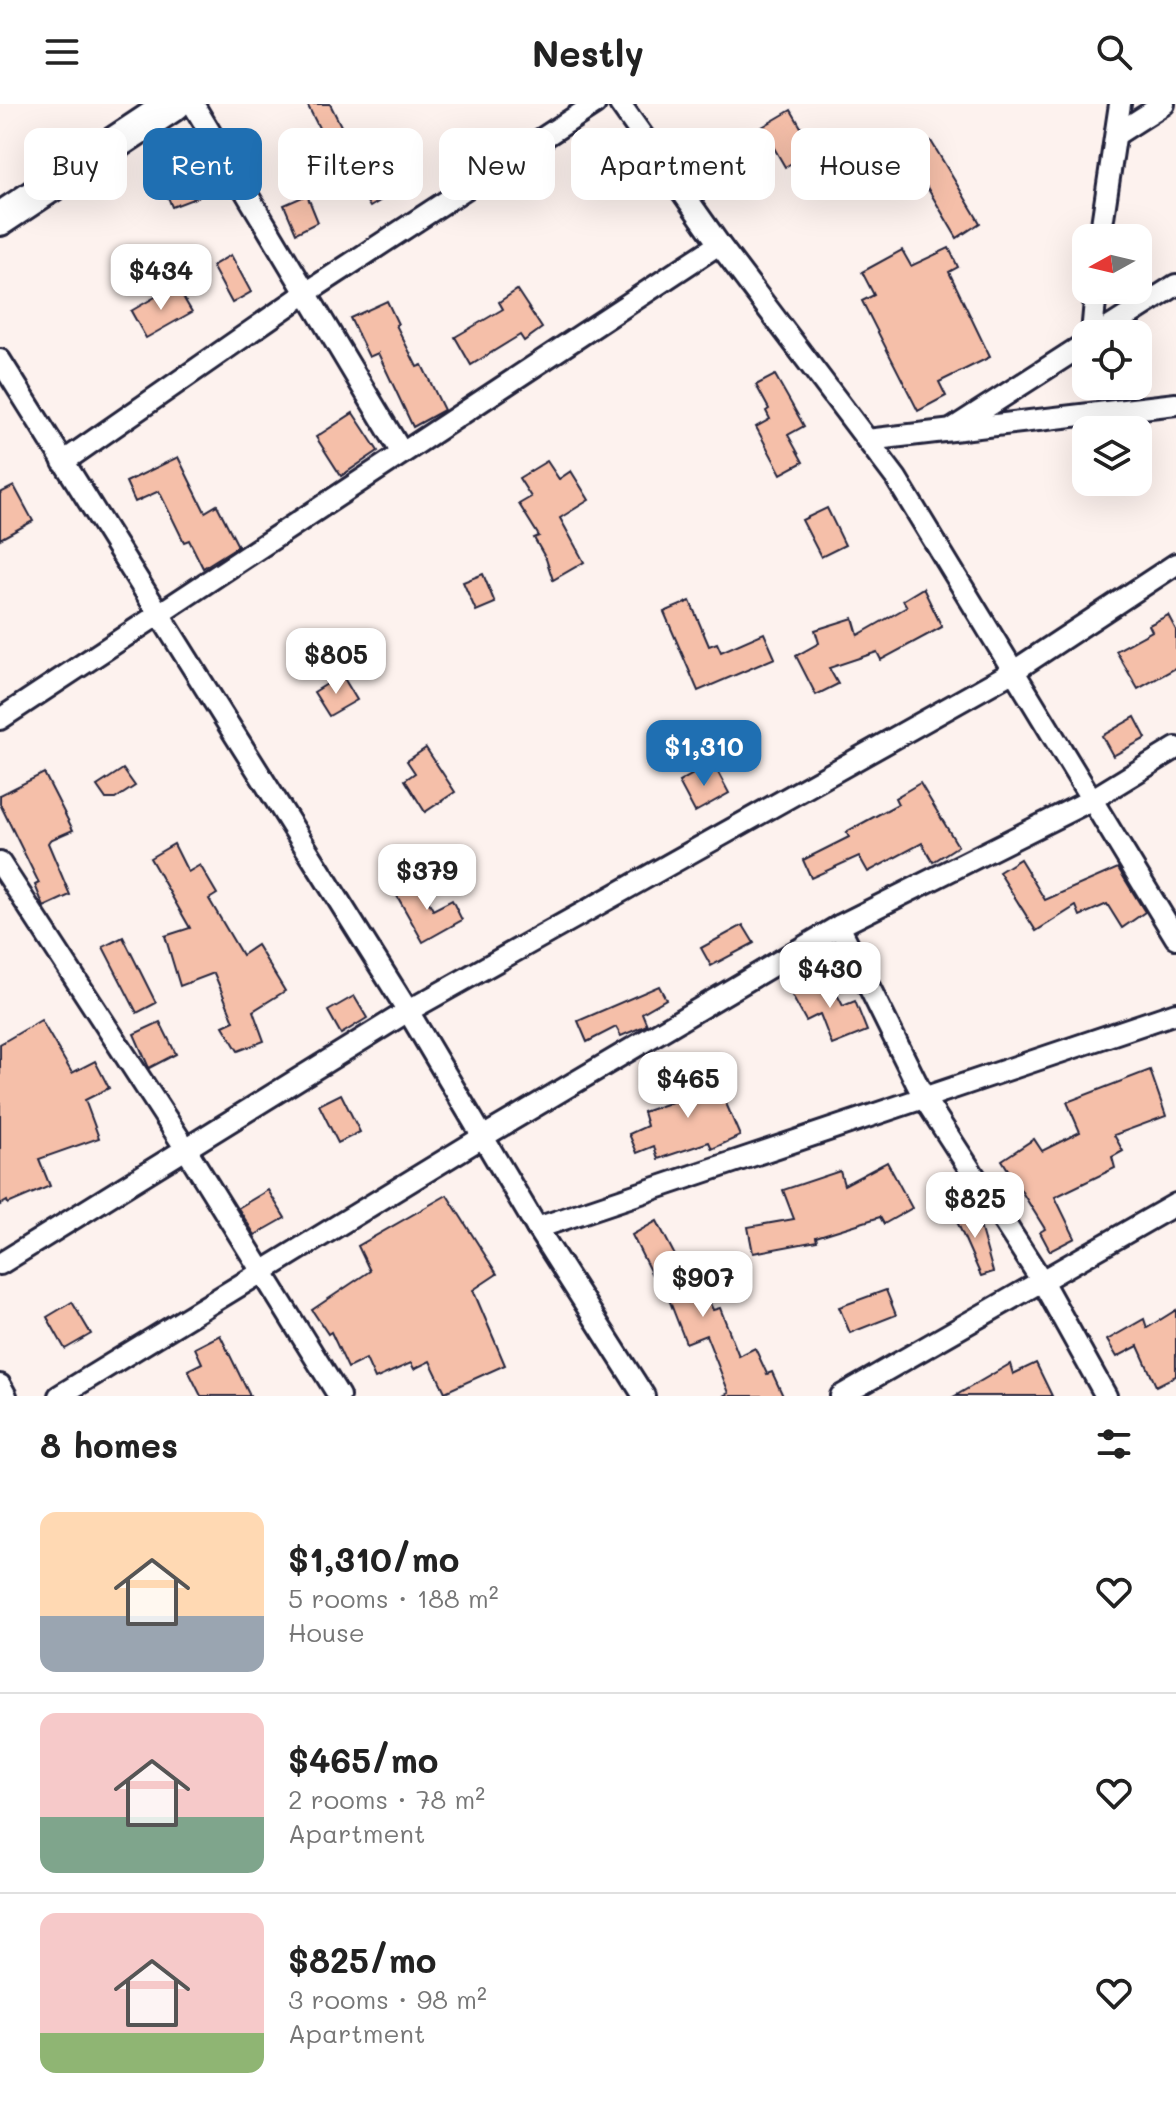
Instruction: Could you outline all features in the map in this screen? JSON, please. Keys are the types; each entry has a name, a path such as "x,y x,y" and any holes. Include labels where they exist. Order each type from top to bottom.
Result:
{"main road":[{"path":"0,219 174,104"}],"street":[{"path":"193,104 402,453"},
{"path":"63,462 306,293 595,104"},
{"path":"620,104 719,244 896,478 1176,938"},
{"path":"1102,224 1120,104"},
{"path":"1117,134 1164,104"},
{"path":"0,719 719,244"},
{"path":"1121,320 1176,285"},
{"path":"950,430 1072,352"},
{"path":"0,360 408,1011 481,1138 644,1396"},
{"path":"867,440 1176,404"},
{"path":"0,1264 408,1011 1014,671 1176,564"},
{"path":"59,1396 481,1138 839,926 1091,800 1176,748"},
{"path":"0,863 186,1149 339,1396"},
{"path":"839,926 924,1098 1042,1281 1106,1396"},
{"path":"537,1228 1176,1013"},
{"path":"841,1396 1176,1204"},
{"path":"0,1385 6,1396"}],"building":[{"path":"307,104 330,104 342,128 319,128"},
{"path":"791,110 801,128 791,128 791,163 785,167 775,150 775,128 762,127"},
{"path":"930,142 980,223 957,238 930,192"},
{"path":"169,200 190,200 172,207"},
{"path":"296,200 309,200 318,222 296,233 284,205"},
{"path":"366,200 381,200 370,207"},
{"path":"949,248 958,267 949,272 990,357 939,382 946,396 918,411 862,301 874,295 862,272 902,250 911,266"},
{"path":"231,255 251,292 232,303 212,266"},
{"path":"176,285 192,312 146,338 131,311"},
{"path":"517,290 542,328 524,341 520,335 471,365 455,337 503,309 499,302"},
{"path":"387,301 417,367 422,365 444,410 413,427 378,353 369,357 350,318"},
{"path":"775,375 804,426 788,435 803,462 781,474 756,427 770,419 766,411 769,409 756,385"},
{"path":"353,413 378,451 341,476 316,437"},
{"path":"178,457 205,512 217,505 238,546 203,568 189,540 184,542 159,491 135,502 126,482"},
{"path":"547,461 559,479 571,471 589,500 560,518 584,562 553,580 534,538 539,536 519,504 531,497 519,478"},
{"path":"14,486 33,521 0,539 0,493"},
{"path":"827,508 845,545 821,557 802,520"},
{"path":"483,574 495,603 476,611 463,582"},
{"path":"923,588 942,627 881,660 877,652 829,668 838,684 816,695 796,656 819,643 815,630 853,618 858,635 907,607 903,600"},
{"path":"690,601 709,646 717,643 721,652 764,633 775,658 698,691 664,612"},
{"path":"1168,615 1176,630 1176,668 1138,689 1116,651 1152,631 1149,625"},
{"path":"342,675 357,700 329,716 314,692"},
{"path":"1135,717 1146,738 1113,756 1102,736"},
{"path":"426,748 455,792 425,812 405,780 415,773 407,761"},
{"path":"713,763 729,793 695,812 679,782"},
{"path":"123,769 135,786 115,799 106,799 97,786"},
{"path":"44,773 73,830 48,843 70,895 44,907 35,885 39,883 0,804 0,795"},
{"path":"920,783 958,846 933,862 922,843 868,872 859,856 811,878 803,860 849,837 846,832 898,804 895,798"},
{"path":"174,844 188,872 200,865 217,894 209,899 242,955 257,945 285,991 253,1011 264,1041 238,1051 223,1026 234,1021 214,973 180,986 165,936 190,928 150,858"},
{"path":"1020,859 1045,900 1118,868 1145,912 1122,928 1107,904 1080,916 1076,906 1036,931 999,872"},
{"path":"418,881 433,910 452,900 462,920 423,942 396,894"},
{"path":"743,925 754,943 711,966 701,948"},
{"path":"123,937 156,1003 137,1013 103,947"},
{"path":"827,975 843,1006 855,1001 867,1031 832,1045 820,1014 806,1021 791,994"},
{"path":"659,986 666,999 642,1013 647,1025 621,1036 616,1027 587,1042 578,1021"},
{"path":"354,996 367,1018 341,1034 328,1011"},
{"path":"41,1020 72,1073 95,1061 109,1088 85,1100 99,1138 39,1159 50,1186 0,1205 0,1044"},
{"path":"160,1022 176,1054 149,1068 134,1034"},
{"path":"711,1068 740,1136 712,1149 709,1142 658,1159 654,1146 637,1153 629,1134 647,1126 643,1112 687,1097 681,1081"},
{"path":"1150,1070 1166,1116 1114,1135 1123,1151 1112,1157 1115,1168 1055,1197 1075,1238 1050,1251 1040,1232 1045,1229 1002,1160 1034,1139 1042,1151 1080,1132 1067,1102"},
{"path":"341,1094 360,1132 338,1143 319,1105"},
{"path":"887,1162 912,1208 884,1224 880,1217 816,1237 817,1241 753,1253 748,1227 794,1219 783,1190 840,1171 844,1185"},
{"path":"268,1190 285,1218 255,1235 238,1208"},
{"path":"447,1195 497,1274 473,1290 505,1365 445,1392 430,1361 414,1369 411,1363 375,1379 366,1359 348,1368 331,1332 328,1334 312,1310 370,1271 358,1246"},
{"path":"975,1208 993,1272 981,1276 955,1217"},
{"path":"657,1221 695,1294 704,1290 713,1310 720,1308 739,1356 755,1348 767,1374 772,1372 783,1396 723,1396 729,1393 706,1335 686,1343 665,1289 660,1291 632,1235"},
{"path":"886,1290 896,1315 850,1333 839,1307"},
{"path":"72,1302 91,1334 65,1349 47,1317"},
{"path":"1176,1310 1176,1376 1156,1386 1138,1346 1117,1357 1107,1340 1144,1319 1147,1328"},
{"path":"220,1335 250,1396 201,1396 188,1370 202,1363 195,1348"},
{"path":"1036,1363 1052,1396 955,1396 1010,1364 1013,1374"}]}
